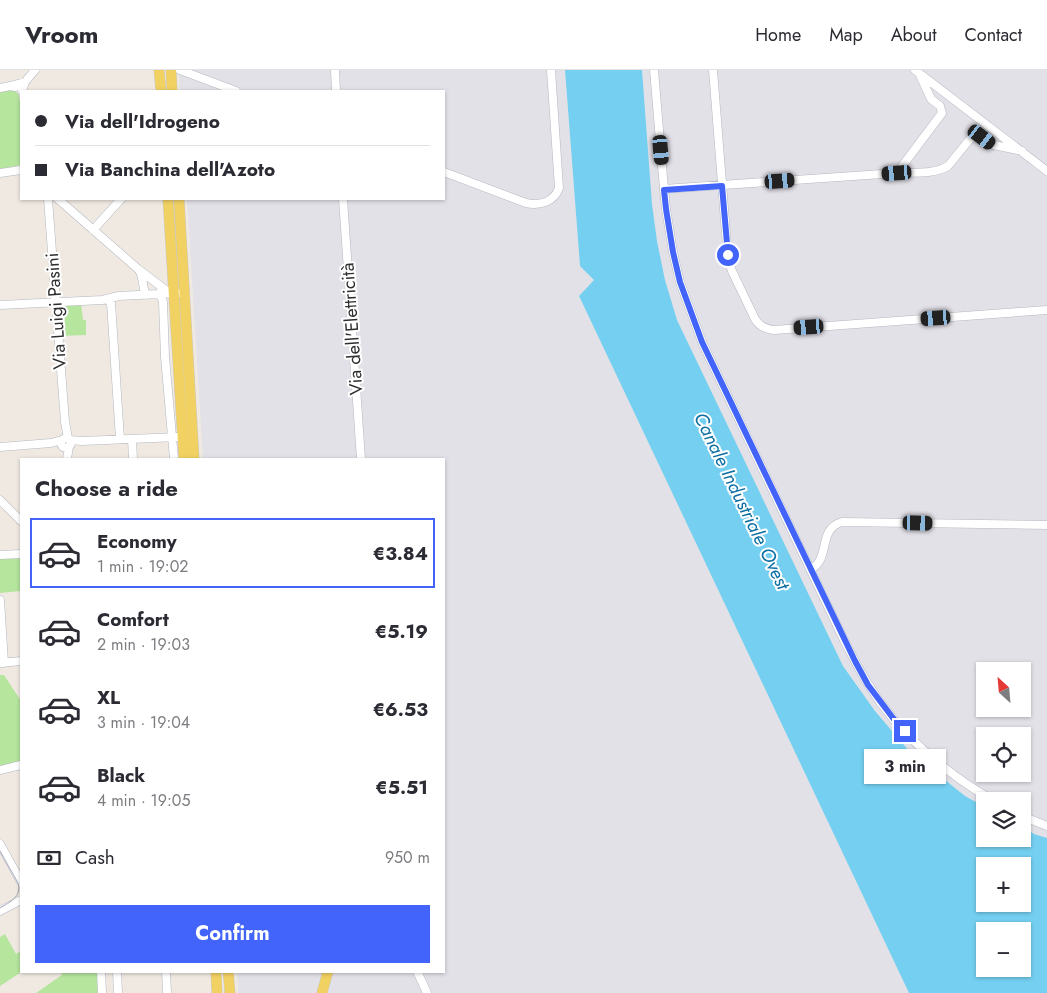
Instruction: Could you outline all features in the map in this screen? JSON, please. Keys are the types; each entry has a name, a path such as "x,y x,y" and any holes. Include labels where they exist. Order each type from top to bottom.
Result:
{"main road":[{"path":"160,70 161,90"},
{"path":"171,70 172,90"},
{"path":"168,200 178,437 184,458"},
{"path":"179,200 194,458"},
{"path":"216,973 217,993"},
{"path":"228,973 230,993"},
{"path":"322,993 327,973"}],"street":[{"path":"23,90 25,82 35,70"},
{"path":"180,70 233,90"},
{"path":"335,70 336,90"},
{"path":"445,172 530,204 548,201 555,196 559,190 551,70"},
{"path":"654,70 664,190 673,252 680,282 702,342 868,685 905,731 938,763 979,792"},
{"path":"713,70 727,253 730,265 754,320 758,324 774,330 1047,310"},
{"path":"897,173 942,114 940,106 931,99 917,72"},
{"path":"917,72 1047,171"},
{"path":"0,88 25,82"},
{"path":"10,86 20,91"},
{"path":"664,190 933,172 944,168 952,162 970,139 977,136 994,145 1022,151"},
{"path":"0,173 20,170"},
{"name":"Via Luigi Pasini","path":"48,200 67,457"},
{"path":"59,200 161,291 165,357 178,437 174,458"},
{"path":"93,230 120,200"},
{"name":"Via dell'Elettricità","path":"343,200 361,458"},
{"path":"145,277 144,290 146,295"},
{"path":"0,304 111,300 161,291 185,293"},
{"path":"111,300 120,439"},
{"path":"0,447 178,437"},
{"path":"132,439 133,458"},
{"path":"0,500 20,520"},
{"path":"811,569 820,560 828,532 835,525 842,522 1047,525"},
{"path":"0,555 20,554"},
{"path":"0,600 2,663 20,661"},
{"path":"0,770 20,766"},
{"path":"1031,820 1047,826"},
{"path":"0,844 20,880"},
{"path":"0,911 19,899"},
{"path":"101,973 102,993"},
{"path":"117,973 118,993"},
{"path":"166,973 168,993"},
{"path":"418,973 427,993"}],"shaded area":[{"path":"178,70 565,70 580,266 594,280 579,296 909,993 238,993 237,973 445,973 445,458 203,458 187,200 445,200 445,90 180,90"},
{"path":"642,70 1047,70 1047,838 1031,832 1031,792 976,792 976,802 965,796 910,752 875,711 843,666 677,320 665,280 652,204"}],"green space":[{"path":"12,89 18,94 20,101 20,165 0,169 0,90"},
{"path":"81,303 83,320 86,320 86,335 60,336 58,304"},
{"path":"20,558 20,591 0,593 0,559"},
{"path":"0,675 4,675 20,699 20,764 0,768"},
{"path":"5,934 16,954 20,952 20,973 0,986 0,937"},
{"path":"61,973 99,973 100,993 36,993 62,975"}],"water":[{"name":"Canale Industriale Ovest","path":"565,70 642,70 652,204 657,241 665,280 677,320 843,666 875,711 910,752 965,796 976,802 976,847 1031,847 1031,832 1047,838 1047,993 909,993 579,296 594,280 580,266"}],"tram line":[{"path":"0,851 19,888 17,895 8,904 0,908"}],"route":[{"path":"728,255 722,186 664,190 673,252 680,282 702,342 855,661 868,685 905,731"}]}
